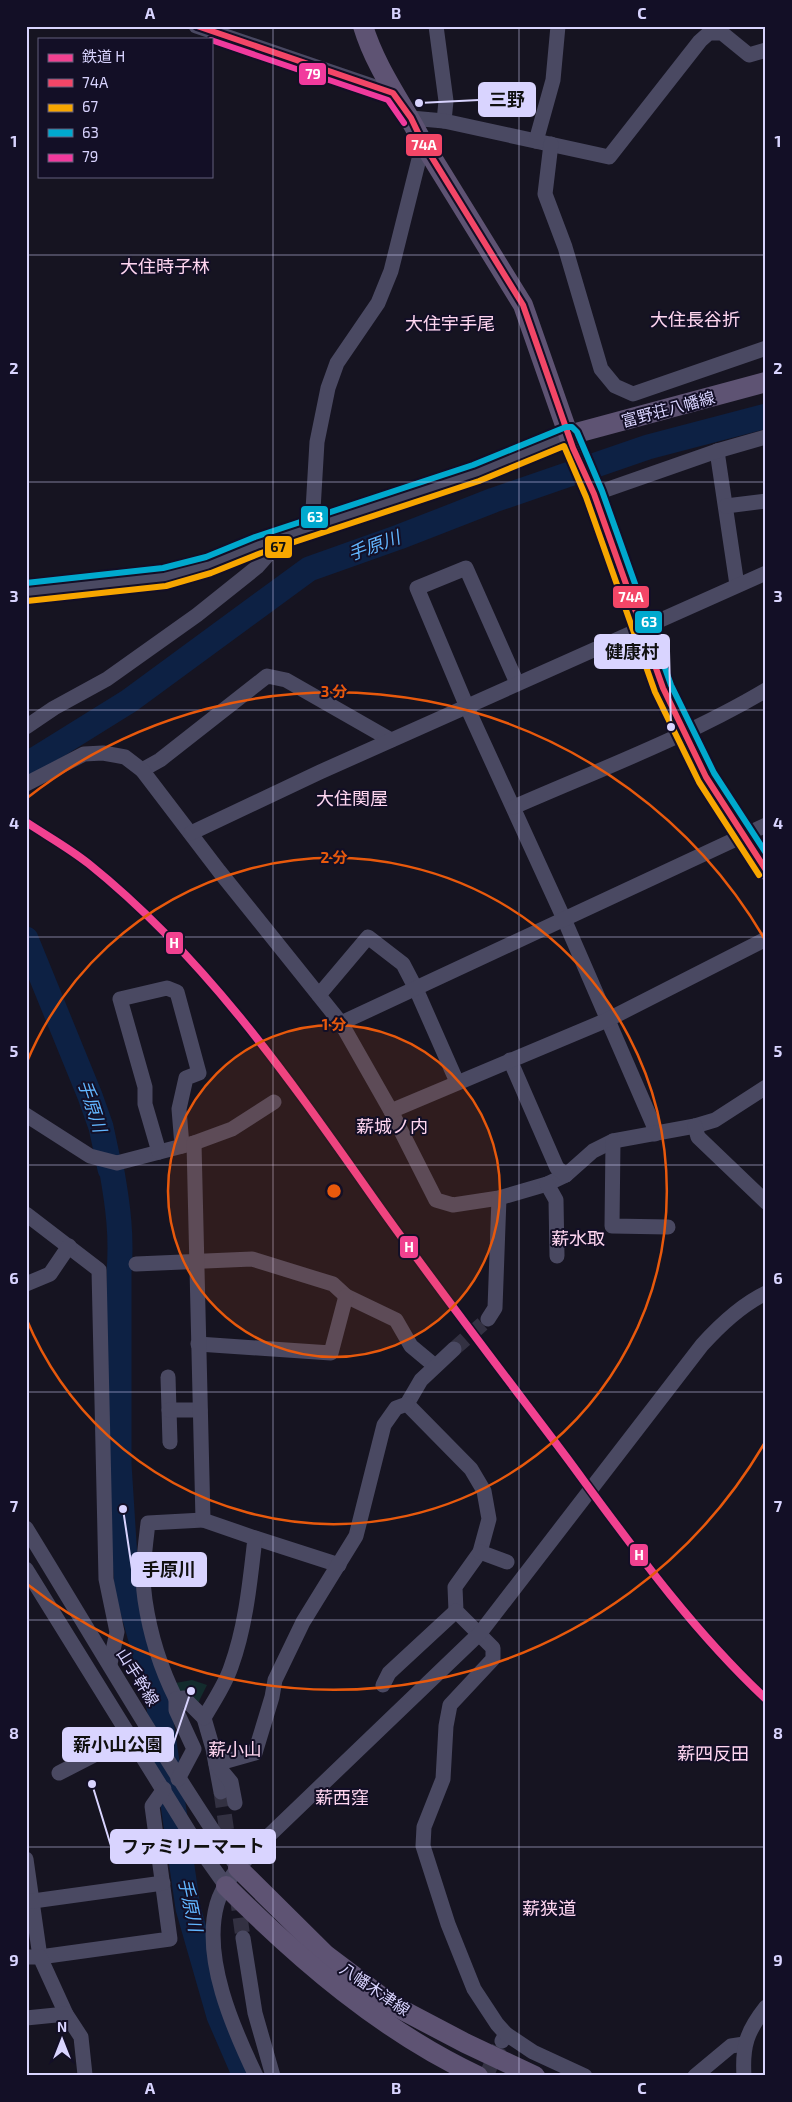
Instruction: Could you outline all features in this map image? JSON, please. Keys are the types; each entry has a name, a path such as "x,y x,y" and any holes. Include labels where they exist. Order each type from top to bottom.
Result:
{"main road":[{"path":"363,26 393,94 410,118 523,305 571,442 593,491 640,630 662,688 706,778 766,870"},
{"name":"富野荘八幡線","path":"571,442 766,382"},
{"name":"八幡木津線","path":"238,1868 326,1955 391,2004 465,2043 535,2076"},
{"name":"八幡木津線","path":"226,1886 312,1969 383,2020 454,2065 478,2076"}],"street":[{"path":"196,26 393,94"},
{"path":"436,26 446,101 444,121"},
{"path":"536,141 553,80 558,26"},
{"path":"410,118 444,121 609,156 700,41 709,33 722,33 749,55 766,50"},
{"path":"312,528 317,442 328,388 337,363 378,303 392,271 424,143"},
{"path":"551,144 544,194 566,247 602,369 615,386 633,394 766,348"},
{"path":"593,491 766,437"},
{"path":"26,592 165,577 209,565 274,540 571,442"},
{"path":"717,451 737,585"},
{"path":"726,506 766,501"},
{"path":"26,727 54,708 107,679 197,615 257,567 273,549 274,540"},
{"path":"517,683 466,568 417,588 467,707 564,918 653,1124 655,1134"},
{"path":"191,833 517,683 640,630 737,585 766,574"},
{"path":"142,770 160,760 267,676 286,680 391,740"},
{"path":"514,807 682,732 766,690"},
{"path":"26,784 84,754 104,753 125,757 142,770 219,871 341,1023 391,1111 436,1200 453,1205 499,1198 547,1184 566,1174 592,1150 613,1141 695,1126 714,1120 766,1087"},
{"path":"341,1023 766,825"},
{"path":"319,995 368,936 403,964 457,1082"},
{"path":"391,1111 607,1020 766,939"},
{"path":"159,1152 145,1104 145,1087 120,999 167,988 177,992 199,1072 186,1078 179,1110 188,1145 196,1260 203,1520"},
{"path":"510,1060 557,1168 566,1174"},
{"path":"26,1115 90,1156 117,1163 188,1145 232,1129 274,1102"},
{"path":"695,1126 698,1137 760,1185 766,1202"},
{"path":"613,1141 612,1226 668,1227"},
{"path":"547,1184 556,1200 557,1256"},
{"path":"488,1319 495,1308 499,1198"},
{"path":"26,1214 99,1270 106,1580 117,1632 110,1664"},
{"path":"26,1284 50,1274 69,1246"},
{"path":"136,1264 252,1259 333,1284 346,1296 396,1320 411,1346 436,1366"},
{"path":"256,2076 236,2036 216,1969 212,1930 217,1903 226,1886 238,1868 258,1846 480,1633 702,1345 723,1322 753,1299 766,1293"},
{"path":"198,1344 331,1353 346,1296"},
{"path":"216,1764 255,1753 272,1697 275,1680 303,1622 356,1536 384,1425 396,1408 407,1404 421,1380 454,1349"},
{"path":"168,1377 170,1442"},
{"path":"407,1404 471,1469 484,1491 489,1519 480,1552 455,1587 456,1611 493,1648 493,1659 450,1705 446,1726 444,1779 424,1827 423,1846 448,1924 474,1989 504,2037 585,2076"},
{"path":"169,1410 200,1410"},
{"path":"178,1779 194,1749 176,1710 176,1699 164,1675 145,1600 144,1562 148,1523 203,1520 339,1565"},
{"name":"山手幹線","path":"26,1528 150,1729 178,1779 238,1868"},
{"path":"204,1718 231,1667 247,1599 255,1538"},
{"path":"480,1552 507,1562"},
{"path":"26,1569 199,1848 226,1886"},
{"path":"383,1685 389,1673 456,1611"},
{"path":"176,1699 184,1698 204,1718 221,1792"},
{"path":"59,1773 131,1736"},
{"path":"216,1764 231,1782 235,1803"},
{"path":"33,1957 170,1939 152,1806 164,1789"},
{"path":"26,1859 33,1957 81,2037 85,2076 80,2076"},
{"path":"30,1901 163,1883"},
{"path":"243,1938 255,2012 273,2076"},
{"path":"744,2076 744,2044 755,2021 766,2007"},
{"path":"26,2018 66,2014"},
{"path":"694,2076 731,2046 744,2044"}],"green space":[{"path":"192,1680 207,1685 197,1705 170,1684"}],"waterway":[{"name":"手原川","path":"26,765 129,701 309,569 494,500 648,447 766,416"},
{"name":"手原川","path":"26,939 90,1096 101,1127 112,1172 120,1234 119,1464 127,1590 158,1700 188,1908 219,2016 245,2076"}],"tunnel":[{"path":"454,1349 488,1319"},
{"path":"221,1792 231,1860"},
{"path":"237,1895 243,1938"},
{"path":"486,2076 499,2047"}],"rail line":[{"name":"H","path":"26,822 89,864 171,939 209,980 279,1067 423,1267 661,1583 711,1643 766,1699"}],"transit line":[{"name":"74A","path":"197,26 393,93 411,118 423,143 523,305 573,448 594,494 663,688 706,777 766,870"},
{"name":"79","path":"212,40 388,100 404,123"},
{"name":"63","path":"26,583 163,568 206,557 255,537 473,465 566,427 572,427 577,432 602,491 671,685 714,773 766,853"},
{"name":"67","path":"27,601 166,586 211,573 261,553 479,481 564,446 586,497 655,692 699,782 759,875"}],"place":[{"name":"三野","path":"419,103"},
{"name":"健康村","path":"671,727"},
{"name":"手原川","path":"123,1509"},
{"name":"薪小山公園","path":"191,1691"},
{"name":"ファミリーマート","path":"92,1784"}],"district":[{"name":"大住時子林","path":"165,267"},
{"name":"大住長谷折","path":"695,320"},
{"name":"大住宇手尾","path":"450,324"},
{"name":"大住関屋","path":"352,799"},
{"name":"薪城ノ内","path":"392,1127"},
{"name":"薪水取","path":"578,1239"},
{"name":"薪小山","path":"235,1750"},
{"name":"薪四反田","path":"713,1754"},
{"name":"薪西窪","path":"342,1798"},
{"name":"薪狭道","path":"549,1909"}]}
